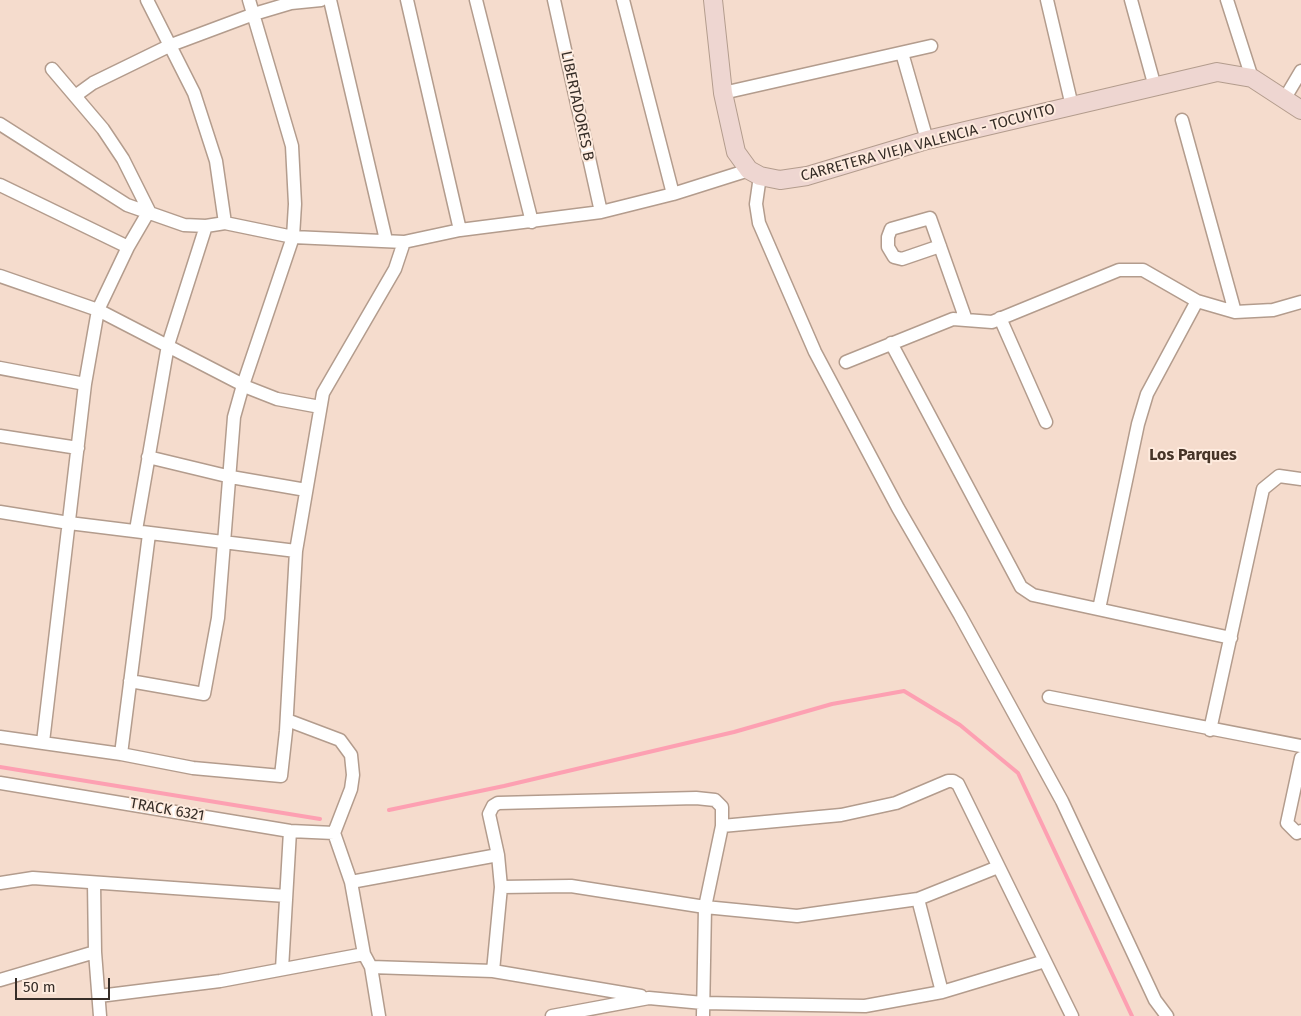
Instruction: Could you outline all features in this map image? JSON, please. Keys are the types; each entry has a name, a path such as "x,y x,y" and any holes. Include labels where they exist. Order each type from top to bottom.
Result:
{"street":[{"path":"147,0 194,93 216,161 224,224"},
{"path":"130,681 204,694 218,618 231,478 234,417 242,385 294,237 295,204 292,146 249,0"},
{"path":"75,96 93,83 171,45 254,14 291,4 321,0"},
{"path":"330,0 386,240"},
{"path":"406,0 460,230"},
{"path":"476,0 532,222"},
{"name":"LIBERTADORES B","path":"554,0 601,212"},
{"path":"623,0 673,194"},
{"path":"713,0 723,93 736,152 755,173 756,204 760,223 815,352 888,492 960,615 1062,801 1155,1000 1167,1016"},
{"path":"1047,0 1072,106"},
{"path":"1131,0 1155,87"},
{"path":"1227,0 1252,78"},
{"path":"723,93 931,46"},
{"path":"902,53 927,140"},
{"path":"52,69 103,129 123,159 149,211"},
{"path":"1285,98 1301,70"},
{"name":"CARRETERA VIEJA VALENCIA - TOCUYITO","path":"755,173 780,180 807,176 927,140 1216,72 1252,78 1301,110"},
{"path":"1182,120 1234,312"},
{"path":"0,124 127,205 149,211 184,225 206,226 224,224 294,237 404,242 460,230 601,212 755,173"},
{"path":"0,185 128,247"},
{"path":"43,742 85,384 98,310 128,247 149,211"},
{"path":"136,530 168,345 206,226"},
{"path":"0,736 122,754 192,768 281,776 287,720 296,551 323,393 395,268 404,242"},
{"path":"940,246 966,320"},
{"path":"846,362 953,319 992,322 1119,270 1143,270 1197,302 1234,312 1273,310 1301,302"},
{"path":"0,276 98,310 242,385 277,400 320,408"},
{"path":"1100,609 1138,424 1147,394 1197,302"},
{"path":"1000,318 1046,422"},
{"path":"891,343 1021,587 1033,595 1230,638"},
{"path":"0,368 85,384"},
{"path":"0,436 78,448"},
{"path":"148,456 231,478 306,490"},
{"path":"1210,730 1263,489 1279,476 1301,479"},
{"path":"0,512 69,523 136,530 149,534 185,536 224,543 296,551"},
{"path":"122,754 149,534"},
{"path":"1049,697 1210,730 1301,746"},
{"path":"287,720 340,740 351,755 353,775 351,789 334,833 351,882 364,954 371,968 379,1016"},
{"path":"1301,758 1286,823 1297,833 1301,831"},
{"path":"722,826 841,815 896,803 948,781 953,781 958,784 1072,1016"},
{"name":"TRACK 6321","path":"0,782 290,831 334,833"},
{"path":"493,971 501,887 498,855 489,814 490,809 498,803 696,798 715,800 722,807 722,826 705,907 703,1010"},
{"path":"282,969 290,831"},
{"path":"351,882 498,855"},
{"path":"501,887 570,886 705,907 797,916 918,898 998,867"},
{"path":"0,883 33,878 286,896"},
{"path":"94,883 95,952 100,1016"},
{"path":"918,898 942,992"},
{"path":"0,980 95,952"},
{"path":"99,996 220,981 364,954"},
{"path":"371,968 493,971 649,998 703,1010 865,1006 942,992 1045,961"},
{"path":"552,1016 649,998"}],"waterway":[{"path":"389,810 504,786 734,732 832,704 904,691 960,725 1018,773 1132,1016"},
{"path":"0,767 320,819"}],"district":[{"name":"Los Parques","path":"1193,456"}]}
